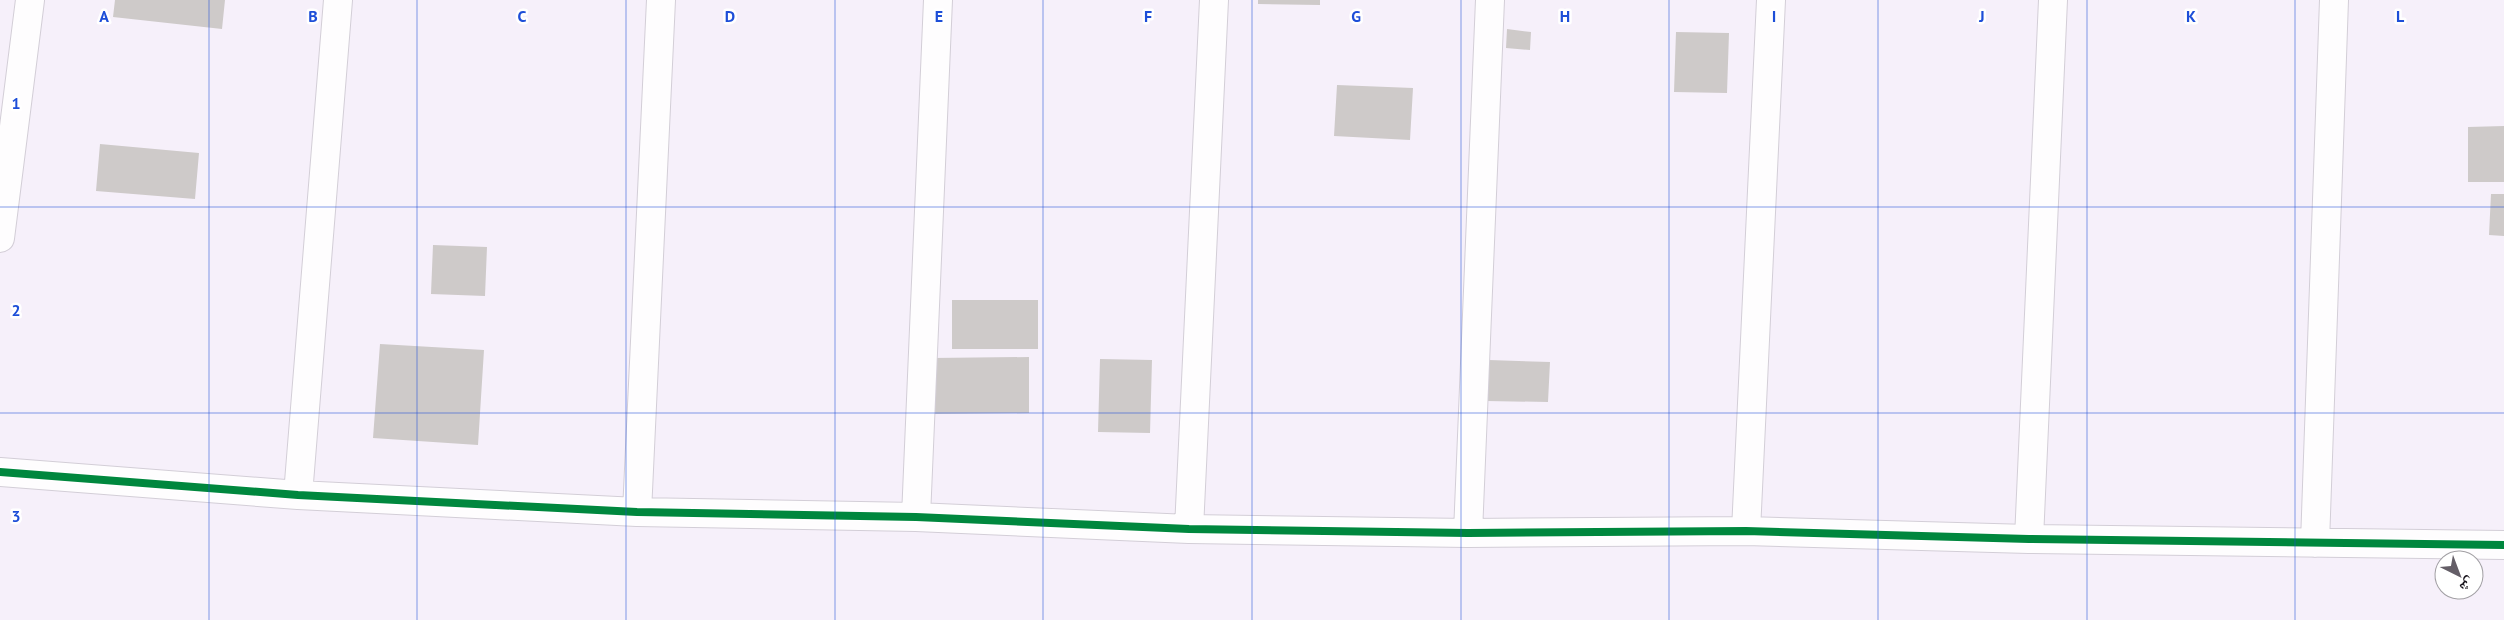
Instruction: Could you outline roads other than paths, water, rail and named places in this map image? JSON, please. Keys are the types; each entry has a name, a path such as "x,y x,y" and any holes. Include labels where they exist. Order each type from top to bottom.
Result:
{"street":[{"path":"0,238 30,0"},
{"path":"298,495 338,0"},
{"path":"636,512 661,0"},
{"path":"916,517 938,0"},
{"path":"1189,528 1214,0"},
{"path":"1468,533 1490,0"},
{"path":"1746,531 1771,0"},
{"path":"2029,539 2053,0"},
{"path":"2314,543 2334,0"},
{"path":"0,472 298,495 636,512 916,517 1189,528 1468,533 1746,531 2029,539 2504,545"}]}
